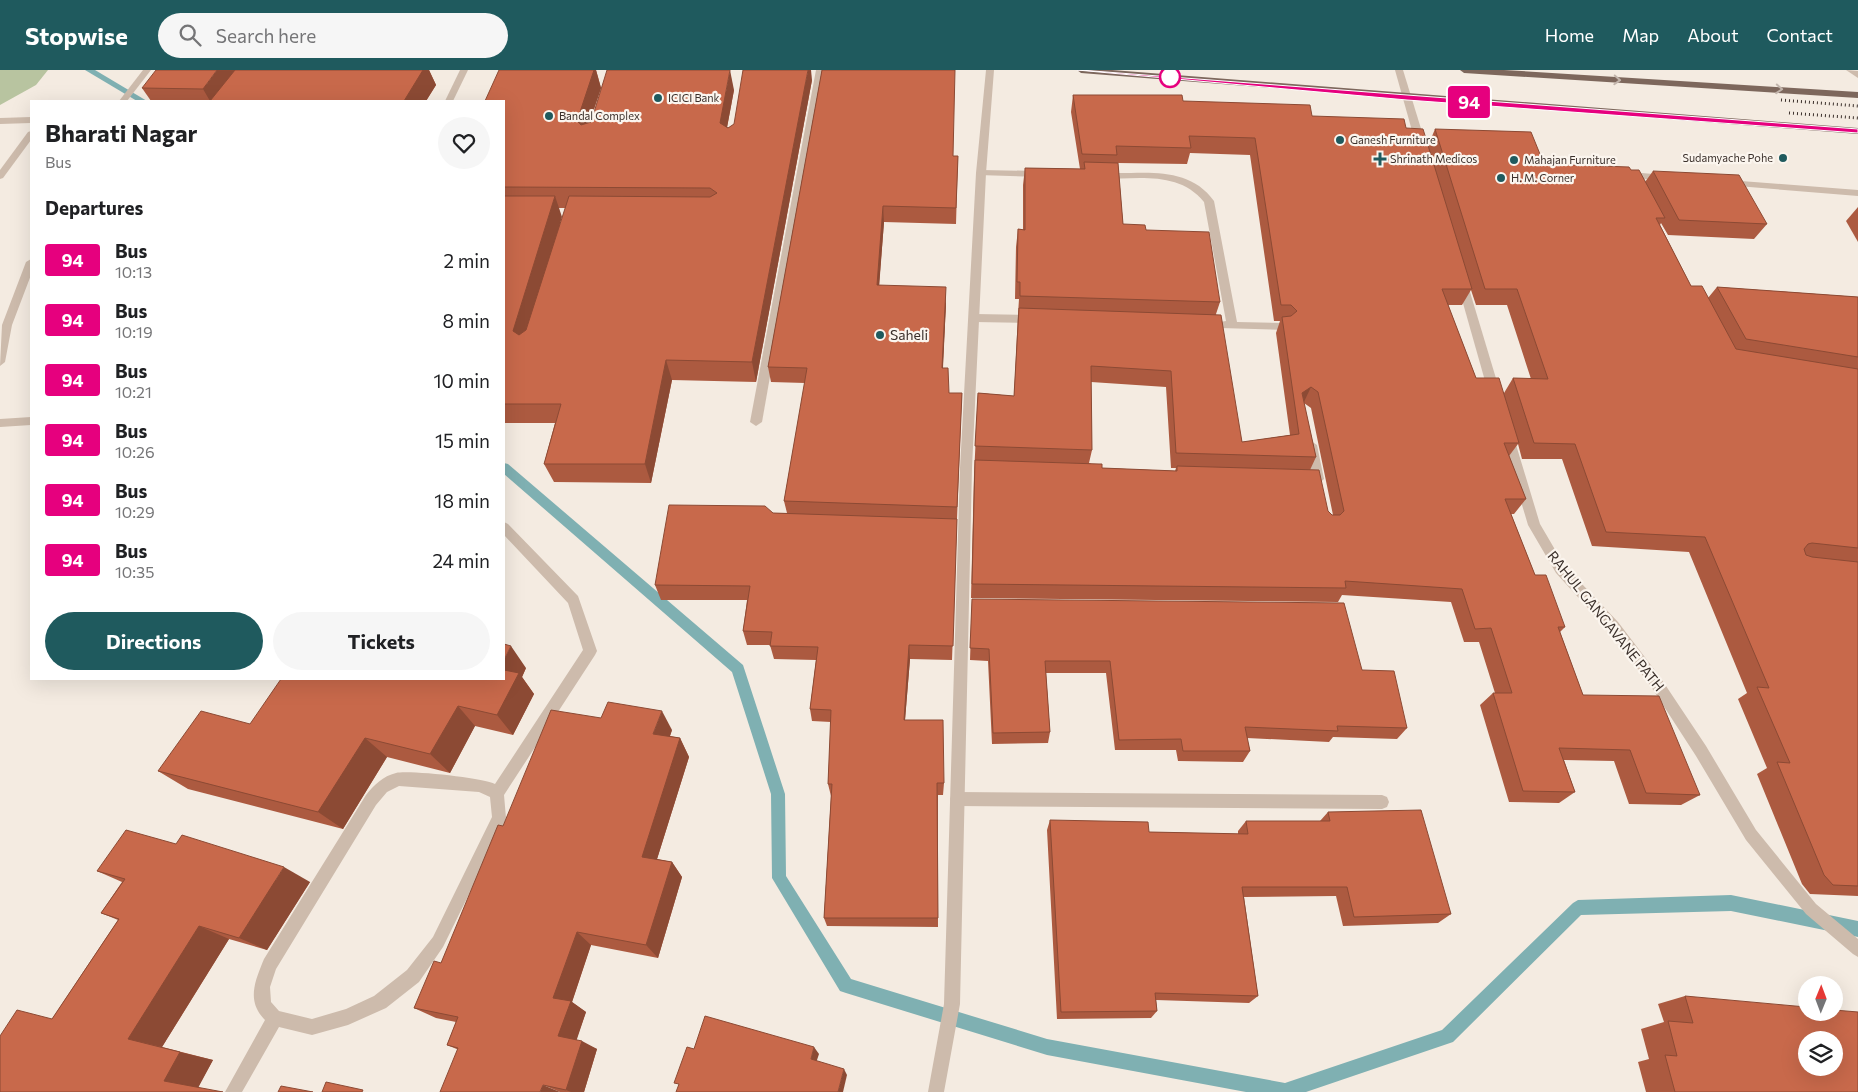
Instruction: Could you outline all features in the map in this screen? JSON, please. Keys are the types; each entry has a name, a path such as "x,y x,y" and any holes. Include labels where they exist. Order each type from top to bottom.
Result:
{"main road":[{"path":"1081,70 1407,98 1858,131"},
{"path":"1464,70 1531,72 1858,95"}],"street":[{"path":"124,100 147,70"},
{"path":"449,100 464,70"},
{"path":"756,422 820,70"},
{"path":"941,1091 942,1060 952,1004 957,799 967,605 960,528 971,468 975,318 982,172 990,70"},
{"path":"1399,70 1424,154"},
{"path":"1850,70 1858,76"},
{"path":"0,121 30,120"},
{"path":"0,176 30,135"},
{"path":"982,172 1050,175"},
{"path":"1633,184 1629,175 1679,179"},
{"path":"1088,176 1174,178 1186,181 1204,193 1209,201 1232,326"},
{"path":"1718,182 1858,193"},
{"path":"0,362 7,325 30,265"},
{"path":"1458,269 1500,411"},
{"path":"975,318 1050,320"},
{"path":"1213,325 1284,327"},
{"path":"0,423 30,421"},
{"name":"RAHUL GANGAVANE PATH","path":"1506,430 1534,526 1560,569 1613,626 1655,681 1751,835 1811,909 1858,949"},
{"path":"1300,479 1319,484 1309,435"},
{"path":"497,794 489,788 479,785 398,779 382,787 371,800 270,965 262,986 263,1006 275,1018 312,1027 348,1017 380,1002 413,976 438,942 500,818 497,794 590,651 574,600 505,528"},
{"path":"957,799 1382,802"},
{"path":"233,1092 275,1018"}],"green space":[{"path":"0,70 48,70 36,85 0,105"}],"building":[{"path":"156,70 217,70 203,89 142,88"},
{"path":"235,70 423,70 405,100 211,100"},
{"path":"499,70 594,70 577,121 581,125 591,122 607,70 730,70 720,123 728,128 734,124 743,70 808,70 752,362 666,360 645,464 544,464 561,404 505,404 505,196 555,196 513,331 519,335 526,330 569,196 710,197 717,193 710,188 505,187 505,100 485,100"},
{"path":"822,70 955,70 953,156 958,156 956,208 883,206 877,285 946,287 942,368 948,368 949,393 962,393 957,507 784,501 807,368 768,367"},
{"path":"1073,95 1182,95 1183,101 1310,105 1312,116 1404,119 1406,128 1423,129 1472,289 1442,289 1476,378 1499,378 1519,443 1504,443 1526,499 1505,499 1535,575 1546,575 1565,627 1558,627 1583,695 1659,696 1700,795 1646,793 1630,750 1559,748 1575,792 1523,791 1493,693 1512,693 1491,628 1475,629 1462,589 1345,581 1346,588 972,584 975,460 1102,464 1102,468 1177,471 1177,466 1319,470 1328,511 1332,515 1340,515 1344,511 1318,392 1311,387 1302,393 1316,457 1176,453 1171,371 1091,366 1092,450 975,446 978,393 1014,396 1019,308 1221,315 1242,442 1299,434 1282,317 1291,316 1297,311 1291,305 1281,305 1255,138 1189,136 1191,148 1116,146 1117,155 1082,154"},
{"path":"1435,129 1531,132 1544,164 1629,167 1631,170 1639,170 1665,218 1656,218 1691,286 1702,286 1736,349 1858,369 1858,548 1812,543 1808,544 1804,549 1806,555 1812,557 1858,562 1858,886 1833,885 1824,875 1777,762 1790,763 1757,687 1769,688 1705,537 1606,532 1575,444 1534,443 1513,378 1548,379 1517,289 1485,289"},
{"path":"1084,162 1118,163 1123,224 1145,225 1146,230 1209,232 1220,302 1020,296 1020,282 1017,282 1018,229 1025,230 1025,168 1085,169"},
{"path":"1653,171 1739,175 1767,224 1679,220"},
{"path":"1717,287 1858,297 1858,357 1746,339"},
{"path":"669,505 765,506 773,513 957,519 953,646 909,645 904,720 943,720 944,783 937,783 938,918 824,918 832,784 828,784 831,710 810,709 818,647 770,646 772,632 743,631 750,586 655,585"},
{"path":"972,599 1344,603 1362,670 1394,671 1407,728 1337,726 1338,731 1245,727 1250,751 1183,751 1181,739 1119,740 1110,661 1045,661 1050,732 993,733 989,649 970,648"},
{"path":"505,644 511,646 505,658"},
{"path":"505,670 519,673 497,715 458,706 430,754 365,738 318,812 158,771 201,711 250,724 280,680 505,680"},
{"path":"608,702 662,711 653,734 680,738 642,857 672,862 646,945 577,932 553,998 571,1001 558,1036 582,1041 566,1090 543,1085 540,1092 440,1092 458,1048 447,1045 458,1017 414,1008 434,961 441,963 498,825 503,826 551,710 601,718"},
{"path":"1421,810 1451,914 1354,917 1347,887 1242,887 1258,996 1155,993 1157,1011 1061,1012 1050,820 1148,822 1149,832 1248,834 1246,821 1330,821 1328,812"},
{"path":"126,830 176,844 182,835 284,867 239,938 199,926 128,1039 180,1052 164,1081 223,1092 0,1092 0,1036 17,1010 52,1019 119,919 101,913 125,879 97,871"},
{"path":"1685,996 1798,1006 1798,1021 1843,1021 1843,1011 1858,1012 1858,1092 1675,1092 1665,1055 1677,1056 1668,1021 1693,1023"},
{"path":"705,1016 814,1047 811,1059 844,1069 838,1092 676,1092 679,1084 674,1083 687,1047 694,1049"},
{"path":"326,1082 363,1090 362,1092 322,1092"},
{"path":"281,1086 313,1092 278,1092"}],"waterway":[{"path":"89,70 141,100"},
{"path":"505,468 738,669 778,794 779,878 846,985 1047,1047 1285,1091 1447,1036 1578,908 1731,903 1858,929"}],"railway":[{"path":"1781,100 1858,106"},
{"path":"1789,113 1858,118"}],"bus line":[{"name":"94","path":"1080,70 1407,98 1858,131"}],"place":[{"name":"ICICI Bank","path":"658,98"},
{"name":"Bandal Complex","path":"549,116"},
{"name":"Ganesh Furniture","path":"1340,140"},
{"name":"Sudamyache Pohe","path":"1783,158"},
{"name":"Shrinath Medicos","path":"1380,159"},
{"name":"Mahajan Furniture","path":"1514,160"},
{"name":"H. M. Corner","path":"1501,178"},
{"name":"Saheli","path":"880,335"}]}
